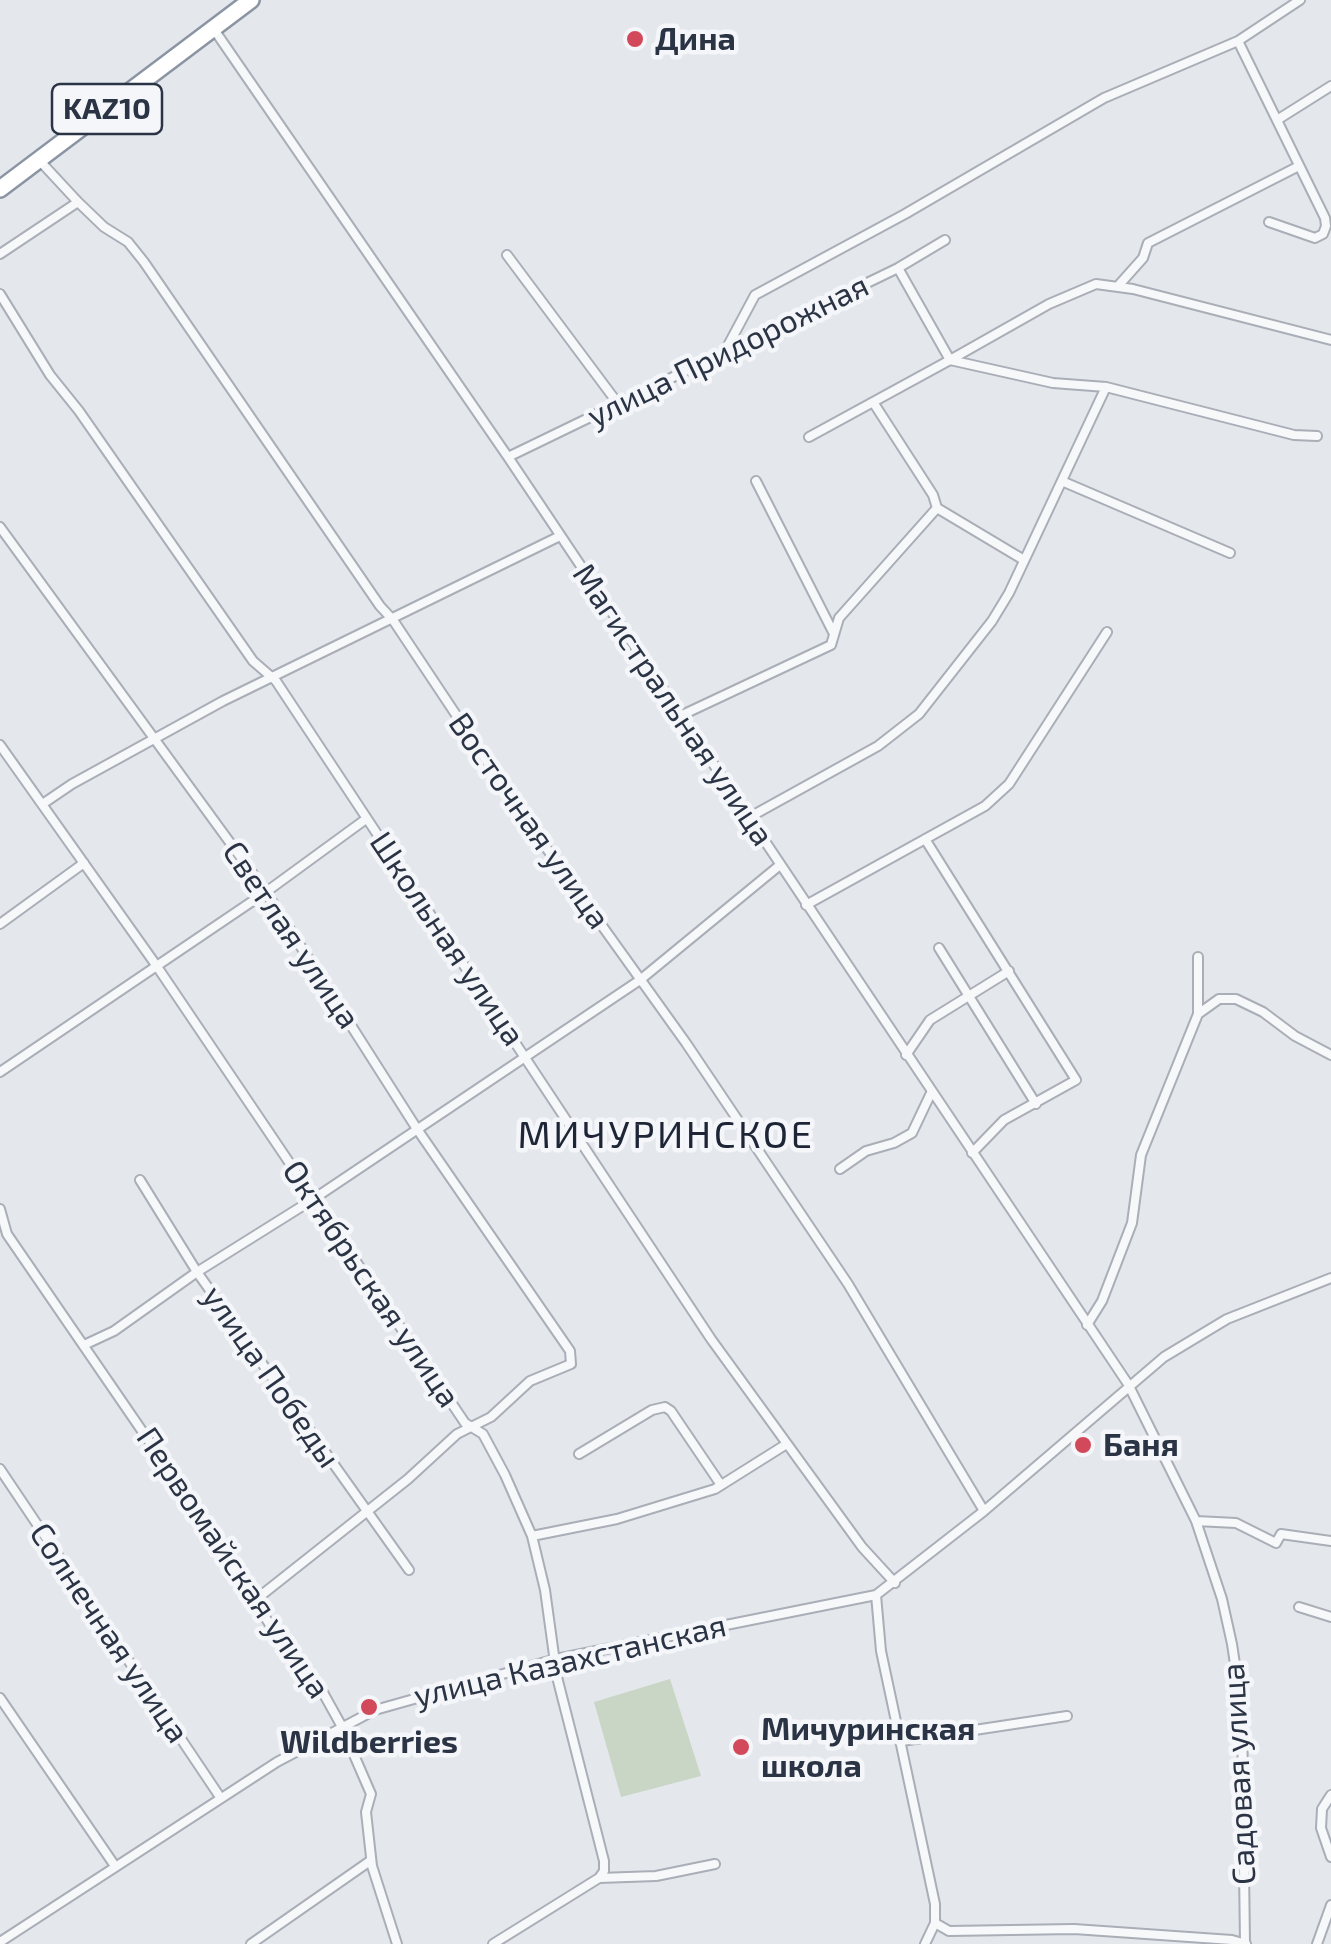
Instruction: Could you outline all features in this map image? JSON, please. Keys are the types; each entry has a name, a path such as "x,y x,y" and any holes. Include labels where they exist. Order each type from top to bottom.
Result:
{"highway":[{"name":"KAZ10","path":"0,189 251,0"}],"street":[{"path":"724,353 755,296 1104,98 1238,41 1300,0"},
{"name":"Магистральная улица","path":"214,28 508,457 1128,1384"},
{"path":"1238,41 1325,218 1323,234 1315,238 1269,222"},
{"path":"1277,120 1331,86"},
{"name":"Восточная улица","path":"39,160 104,227 128,242 144,262 369,591 394,620 474,744 686,1042 848,1284 984,1510"},
{"path":"1118,286 1144,258 1148,243 1299,166"},
{"path":"0,254 78,202"},
{"name":"улица Придорожная","path":"508,457 898,268 945,240"},
{"path":"507,256 619,405"},
{"path":"898,268 950,360 1052,383 1106,387 1294,435 1317,436"},
{"path":"809,438 1049,304 1096,284 1118,286 1331,340"},
{"name":"Школьная улица","path":"0,294 50,375 254,660 271,676 785,1445 862,1548 895,1582"},
{"path":"748,818 878,746 919,714 992,621 1064,482 1106,387"},
{"path":"873,402 933,495 937,508 1024,560"},
{"path":"756,480 833,632"},
{"path":"1064,482 1230,553"},
{"path":"680,716 831,645 838,618 937,508"},
{"name":"Светлая улица","path":"0,527 266,892 417,1129 570,1351 571,1364 530,1380 491,1416 471,1426"},
{"path":"44,803 153,738 271,676 394,620 560,536"},
{"path":"806,906 985,806 1008,784 1108,632"},
{"name":"Октябрьская улица","path":"0,745 156,965 465,1423 483,1434 532,1536 556,1659 604,1861 599,1878"},
{"path":"0,1072 266,892 366,819"},
{"path":"925,839 1076,1080 1004,1120 972,1154"},
{"path":"0,924 84,863"},
{"path":"84,1345 114,1331 196,1272 312,1200 640,980 780,865"},
{"path":"938,948 1036,1104"},
{"path":"1087,1325 1102,1300 1132,1222 1141,1154 1198,1014 1198,956"},
{"path":"906,1055 930,1020 1009,971"},
{"path":"1198,1014 1219,999 1236,998 1331,1054"},
{"path":"840,1169 866,1151 894,1144 912,1133 931,1093"},
{"name":"улица Победы","path":"140,1180 196,1272 409,1570"},
{"name":"Первомайская улица","path":"0,1209 7,1234 287,1651 321,1689 342,1726 370,1794 366,1812 371,1860 397,1944"},
{"name":"улица Казахстанская","path":"2,1941 220,1797 342,1726 401,1700 556,1659 876,1595 984,1510 1164,1357 1227,1319 1331,1278"},
{"name":"Садовая улица","path":"1128,1384 1196,1522 1222,1600 1238,1676 1242,1711 1245,1944"},
{"path":"579,1454 652,1410 664,1408 671,1411 721,1485"},
{"path":"254,1600 471,1426"},
{"path":"532,1536 617,1518 721,1485 785,1445"},
{"name":"Солнечная улица","path":"0,1468 220,1797"},
{"path":"1196,1522 1236,1523 1276,1542 1281,1534 1331,1541"},
{"path":"876,1595 881,1651 934,1904 935,1923 926,1944"},
{"path":"1299,1607 1331,1617"},
{"path":"0,1698 115,1866"},
{"path":"902,1741 1067,1716"},
{"path":"1331,1796 1322,1809 1321,1828 1331,1856"},
{"path":"251,1944 371,1860"},
{"path":"493,1944 599,1878 656,1876 714,1864"},
{"path":"1317,1944 1331,1905"},
{"path":"935,1923 949,1931 1048,1929 1232,1940 1245,1944"},
{"path":"1047,1944 1048,1929"}],"green space":[{"path":"670,1679 701,1776 621,1797 594,1702"}],"place":[{"name":"Дина","path":"635,39"},
{"name":"Баня","path":"1083,1445"},
{"name":"Wildberries","path":"369,1707"},
{"name":"Мичуринская школа","path":"741,1747"}],"district":[{"name":"МИЧУРИНСКОЕ","path":"666,1135"}]}
